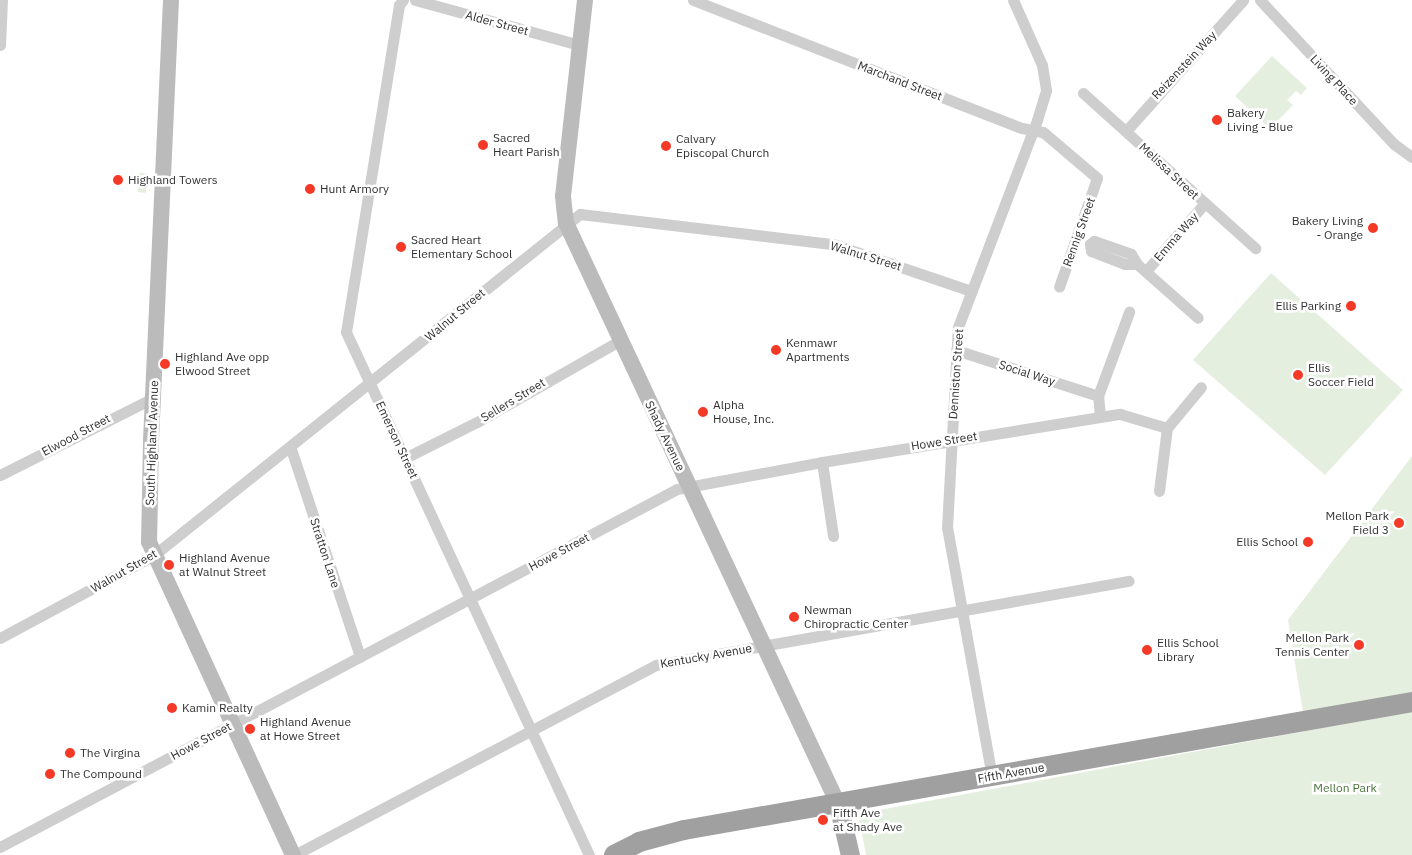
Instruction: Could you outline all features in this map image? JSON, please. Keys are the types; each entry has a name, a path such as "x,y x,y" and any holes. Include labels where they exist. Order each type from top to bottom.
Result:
{"highway":[{"name":"Fifth Avenue","path":"614,855 639,842 684,830 1412,702"}],"main road":[{"name":"South Highland Avenue","path":"171,0 153,398 149,542 231,725 293,855"},
{"name":"Shady Avenue","path":"585,0 564,196 566,223 619,341 766,645 838,804 850,855"}],"street":[{"path":"0,45 2,0"},
{"name":"Emerson Street","path":"403,0 399,5 346,332 468,599 589,855"},
{"name":"Alder Street","path":"415,0 580,45"},
{"name":"Marchand Street","path":"693,0 1033,130 1043,132 1097,178"},
{"name":"Denniston Street","path":"992,777 960,610 947,528 958,327 1033,130 1046,90 1045,76 1013,0"},
{"name":"Reizenstein Way","path":"1126,131 1243,0"},
{"name":"Living Place","path":"1260,0 1394,144 1412,157"},
{"name":"Melissa Street","path":"1083,93 1204,204 1256,248"},
{"name":"Rennig Street","path":"1059,287 1097,178"},
{"name":"Emma Way","path":"1198,318 1142,267 1204,204"},
{"name":"Walnut Street","path":"0,638 154,555 291,449 370,382 566,223 580,214 833,244 971,291"},
{"path":"1100,417 1098,396 1128,312"},
{"name":"Sellers Street","path":"405,458 477,422 619,341"},
{"name":"Social Way","path":"956,350 1098,396"},
{"path":"1159,491 1166,428 1201,386"},
{"name":"Elwood Street","path":"0,475 153,398"},
{"name":"Howe Street","path":"0,847 689,484 1120,414 1166,428"},
{"name":"Stratton Lane","path":"291,449 360,658"},
{"path":"822,462 833,536"},
{"name":"Kentucky Avenue","path":"293,855 656,665 1129,581"}],"green space":[{"path":"1272,56 1307,88 1301,95 1296,91 1287,100 1293,105 1270,129 1235,96"},
{"path":"138,173 147,173 146,193 138,192"},
{"name":"Ellis Soccer Field","path":"1271,273 1403,390 1325,475 1193,360"},
{"name":"Mellon Park","path":"1412,456 1412,855 866,855 858,814 1306,731 1288,620"}],"place":[{"name":"Bakery Living - Blue","path":"1217,120"},
{"name":"Sacred Heart Parish","path":"483,145"},
{"name":"Calvary Episcopal Church","path":"666,146"},
{"name":"Highland Towers","path":"118,180"},
{"name":"Hunt Armory","path":"310,189"},
{"name":"Bakery Living - Orange","path":"1373,228"},
{"name":"Sacred Heart Elementary School","path":"401,247"},
{"name":"Ellis Parking","path":"1351,306"},
{"name":"Kenmawr Apartments","path":"776,350"},
{"name":"Highland Ave opp Elwood Street","path":"165,364"},
{"name":"Ellis Soccer Field","path":"1298,375"},
{"name":"Alpha House, Inc.","path":"703,412"},
{"name":"Mellon Park Field 3","path":"1399,523"},
{"name":"Ellis School","path":"1308,542"},
{"name":"Highland Avenue at Walnut Street","path":"169,565"},
{"name":"Newman Chiropractic Center","path":"794,617"},
{"name":"Mellon Park Tennis Center","path":"1359,645"},
{"name":"Ellis School Library","path":"1147,650"},
{"name":"Kamin Realty","path":"172,708"},
{"name":"Highland Avenue at Howe Street","path":"250,729"},
{"name":"The Virgina","path":"70,753"},
{"name":"The Compound","path":"50,774"},
{"name":"Fifth Ave at Shady Ave","path":"823,820"}]}
